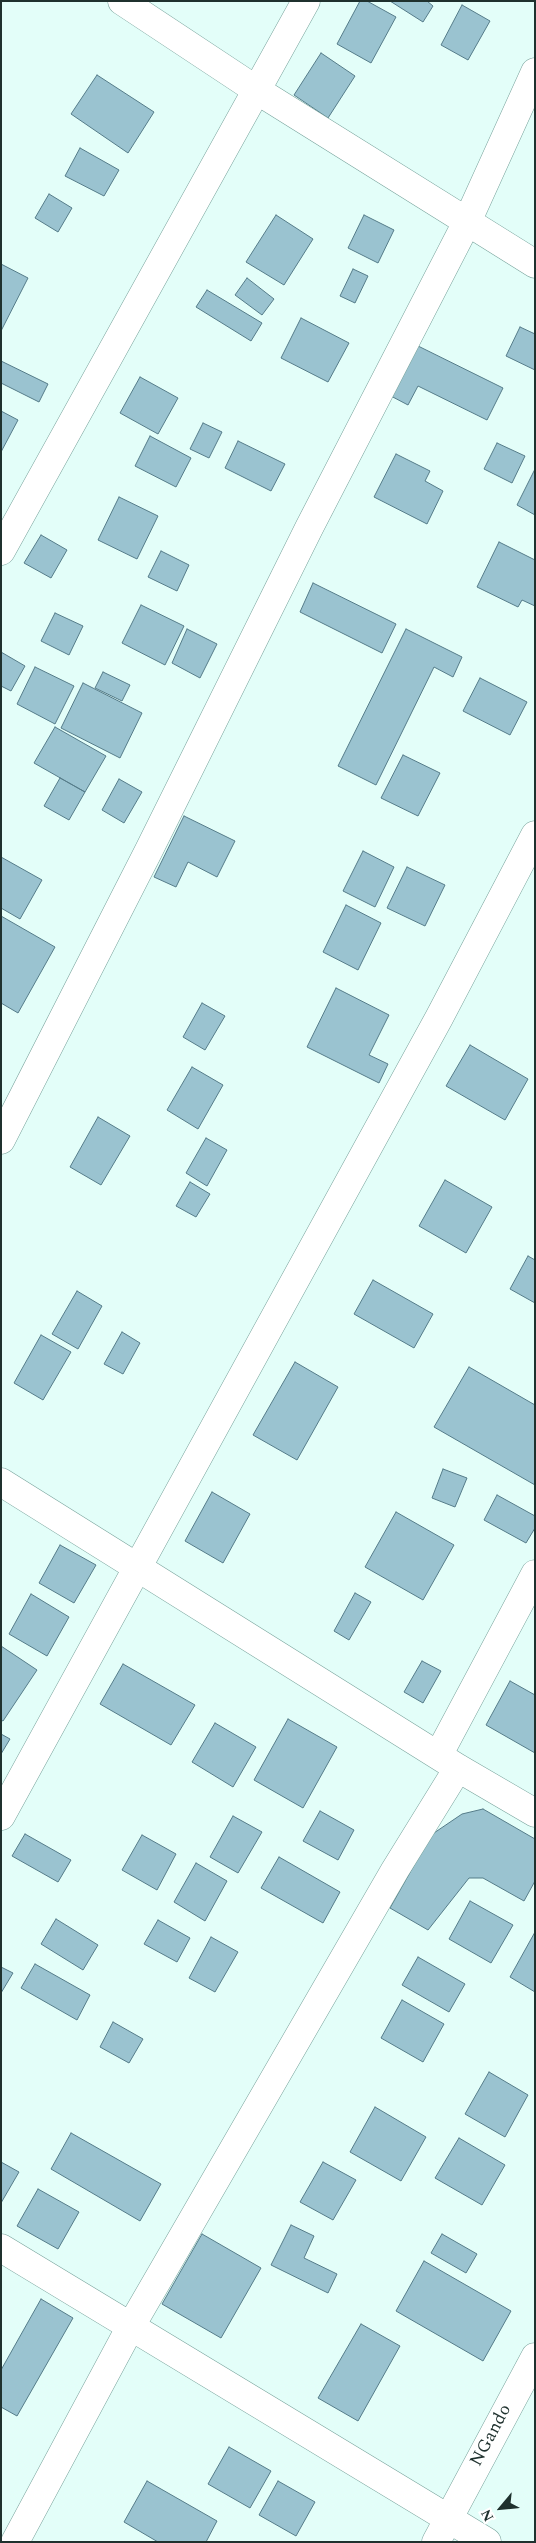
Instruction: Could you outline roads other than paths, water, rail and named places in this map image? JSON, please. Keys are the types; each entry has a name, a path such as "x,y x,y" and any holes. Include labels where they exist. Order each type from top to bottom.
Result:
{"street":[{"path":"122,1 258,91 535,264"},
{"path":"1,551 258,91 306,1"},
{"path":"1,1140 149,850 309,528 467,222 535,72"},
{"path":"1,1816 439,1018 535,835"},
{"path":"1,1482 448,1761 535,1813"},
{"path":"15,2542 131,2326 390,1879 448,1761 535,1574"},
{"path":"1,2248 131,2326 442,2531 487,2542"},
{"name":"NGando","path":"442,2531 535,2357"}]}
